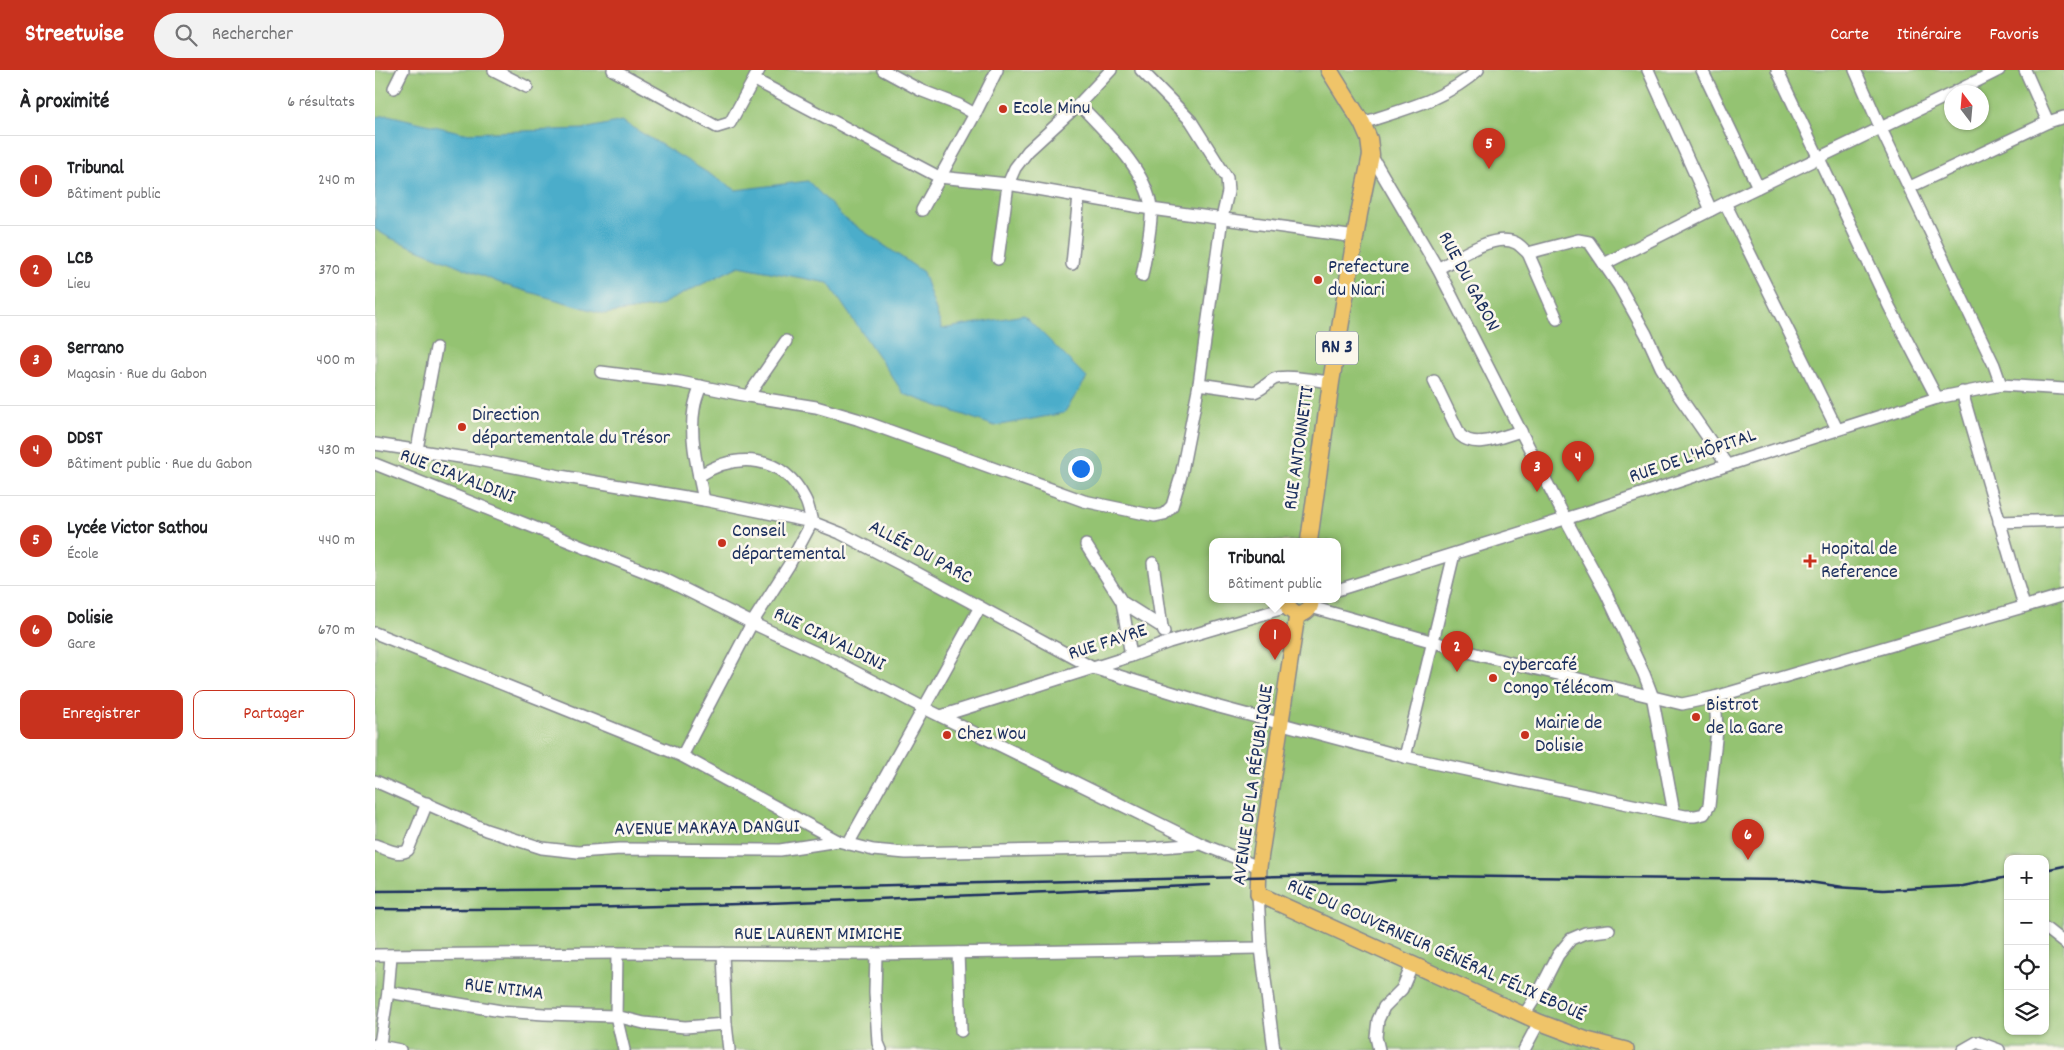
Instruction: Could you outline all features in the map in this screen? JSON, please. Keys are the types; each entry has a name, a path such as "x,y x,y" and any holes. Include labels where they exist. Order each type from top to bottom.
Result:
{"highway":[{"name":"RUE DU GABON","path":"1329,70 1362,123 1369,139 1371,155"},
{"name":"RUE ANTONNETTI","path":"1309,538 1331,382 1355,237 1371,155"}],"main road":[{"path":"1291,607 1305,613 1311,603"},
{"name":"AVENUE DE LA RÉPUBLIQUE","path":"1258,894 1259,867 1282,725 1291,607"},
{"name":"RUE DU GOUVERNEUR GÉNÉRAL FÉLIX EBOUÉ","path":"1258,894 1539,1022 1587,1040 1627,1050"}],"street":[{"path":"393,88 403,70"},
{"path":"494,70 527,87"},
{"path":"613,70 717,127 730,123 757,75 939,177 1008,184 1151,208 1355,237"},
{"path":"883,70 920,90 959,105 975,114"},
{"path":"922,210 997,70"},
{"path":"998,259 1008,184 1015,168 1028,151 1079,104 1111,70"},
{"path":"601,372 701,386 816,407 857,419 1084,501 1155,516 1164,514 1172,506 1181,476 1199,384 1222,218 1228,192 1227,178 1191,121 1141,70"},
{"path":"1362,123 1439,96 1479,70"},
{"path":"1648,70 1711,210"},
{"path":"1702,70 1758,187"},
{"path":"1777,70 1817,158 1889,306 1937,398"},
{"path":"1855,70 1881,129 1911,187 1994,365 2001,385"},
{"path":"1969,85 1999,70"},
{"path":"2025,70 2047,122"},
{"path":"1604,264 1725,203 1944,98"},
{"path":"1079,104 1127,158 1147,194 1151,208 1142,276"},
{"path":"1911,187 2047,122 2064,117"},
{"name":"RUE DU GABON","path":"1371,155 1439,268 1565,518 1606,593 1644,674 1652,695 1674,813"},
{"path":"1073,264 1079,196"},
{"path":"1725,203 1837,430"},
{"path":"1528,253 1584,240 1589,242 1619,286 1646,334 1661,367 1677,393 1727,466"},
{"path":"1439,268 1488,243 1502,241 1515,243 1528,253 1557,319"},
{"path":"749,396 786,341"},
{"path":"417,449 436,348"},
{"path":"1199,384 1254,392 1261,390 1275,379 1331,382"},
{"path":"1434,381 1460,435 1467,441 1476,442 1521,431"},
{"name":"RUE DE L'HÔPITAL","path":"1341,589 1584,513 1937,398 2001,385 2064,389"},
{"path":"701,386 693,409 695,454 704,500"},
{"path":"1962,392 2024,606"},
{"name":"ALLÉE DU PARC","path":"375,444 417,449 560,476 704,500 812,522 840,533 1093,668 1282,725 1405,757 1674,813 1695,816 1704,814 1709,806 1717,729 1715,697"},
{"path":"682,756 752,623 789,565 812,522 807,502 800,489 786,474 775,467 749,461 735,461 713,467 699,476"},
{"name":"RUE CIAVALDINI","path":"375,464 666,580 832,660 924,708 1201,844 1259,867"},
{"path":"1999,522 2064,520"},
{"path":"1086,545 1122,602 1131,656"},
{"path":"1405,757 1455,554"},
{"path":"1153,563 1162,627 1169,642"},
{"path":"1311,603 1432,642 1483,656 1652,695 1666,701 1682,704 1715,697 2064,595"},
{"path":"1122,602 1162,627"},
{"path":"375,633 682,756 843,843 924,708 981,607"},
{"name":"RUE FAVRE","path":"941,716 1131,656 1169,642 1291,607"},
{"name":"AVENUE MAKAYA DANGUI","path":"375,781 427,802 486,830 542,848 578,852 621,849 780,850 843,843 873,850 906,853 1150,848 1201,844"},
{"path":"375,845 399,853 404,853 408,850 427,802"},
{"name":"AVENUE DE LA RÉPUBLIQUE","path":"1258,894 1261,948 1274,1050"},
{"path":"1524,1015 1539,992 1558,955 1571,939 1585,933 1609,930"},
{"path":"2049,931 2064,943"},
{"name":"RUE LAURENT MIMICHE","path":"375,955 617,953 876,954 1261,948"},
{"path":"617,953 616,1016 624,1050"},
{"path":"723,953 729,1050"},
{"path":"957,953 961,1030"},
{"path":"876,954 875,992 878,1043 881,1050"},
{"path":"391,956 388,992 378,1047 399,1050"},
{"path":"1379,1050 1376,1037 1378,1020 1384,1007 1402,989 1412,965"},
{"name":"RUE NTIMA","path":"388,992 501,1011 616,1016 644,1023 685,1027 726,1024"},
{"path":"1524,1050 1539,1022"},
{"path":"1963,1050 1977,1042 1999,1050"}],"green space":[{"path":"375,70 2064,70 2064,1050 375,1050"}],"water":[{"path":"388,115 464,133 584,129 622,121 736,190 808,181 844,218 923,272 942,329 1024,315 1087,378 1064,413 995,426 904,394 828,283 739,266 658,306 605,314 505,285 388,237 375,229 375,117"}],"railway":[{"path":"2049,869 2064,866"},
{"path":"375,891 768,888 1333,875 1796,880 1843,887"},
{"path":"1836,887 1883,890 1963,886 2004,878"},
{"path":"1300,883 1368,883 1395,880"},
{"path":"375,909 584,908 689,905 1210,885"}],"place":[{"name":"Ecole Minu","path":"1003,109"},
{"name":"Lycée Victor Sathou","path":"1489,169"},
{"name":"Prefecture du Niari","path":"1318,280"},
{"name":"Direction départementale du Trésor","path":"462,427"},
{"name":"DDST","path":"1578,482"},
{"name":"Serrano","path":"1537,492"},
{"name":"Conseil départemental","path":"722,543"},
{"name":"Hopital de Reference","path":"1810,561"},
{"name":"Tribunal","path":"1275,660"},
{"name":"LCB","path":"1457,672"},
{"name":"cybercafé Congo Télécom","path":"1493,678"},
{"name":"Bistrot de la Gare","path":"1696,717"},
{"name":"Chez Wou","path":"947,735"},
{"name":"Mairie de Dolisie","path":"1525,735"},
{"name":"Dolisie","path":"1748,860"}]}
